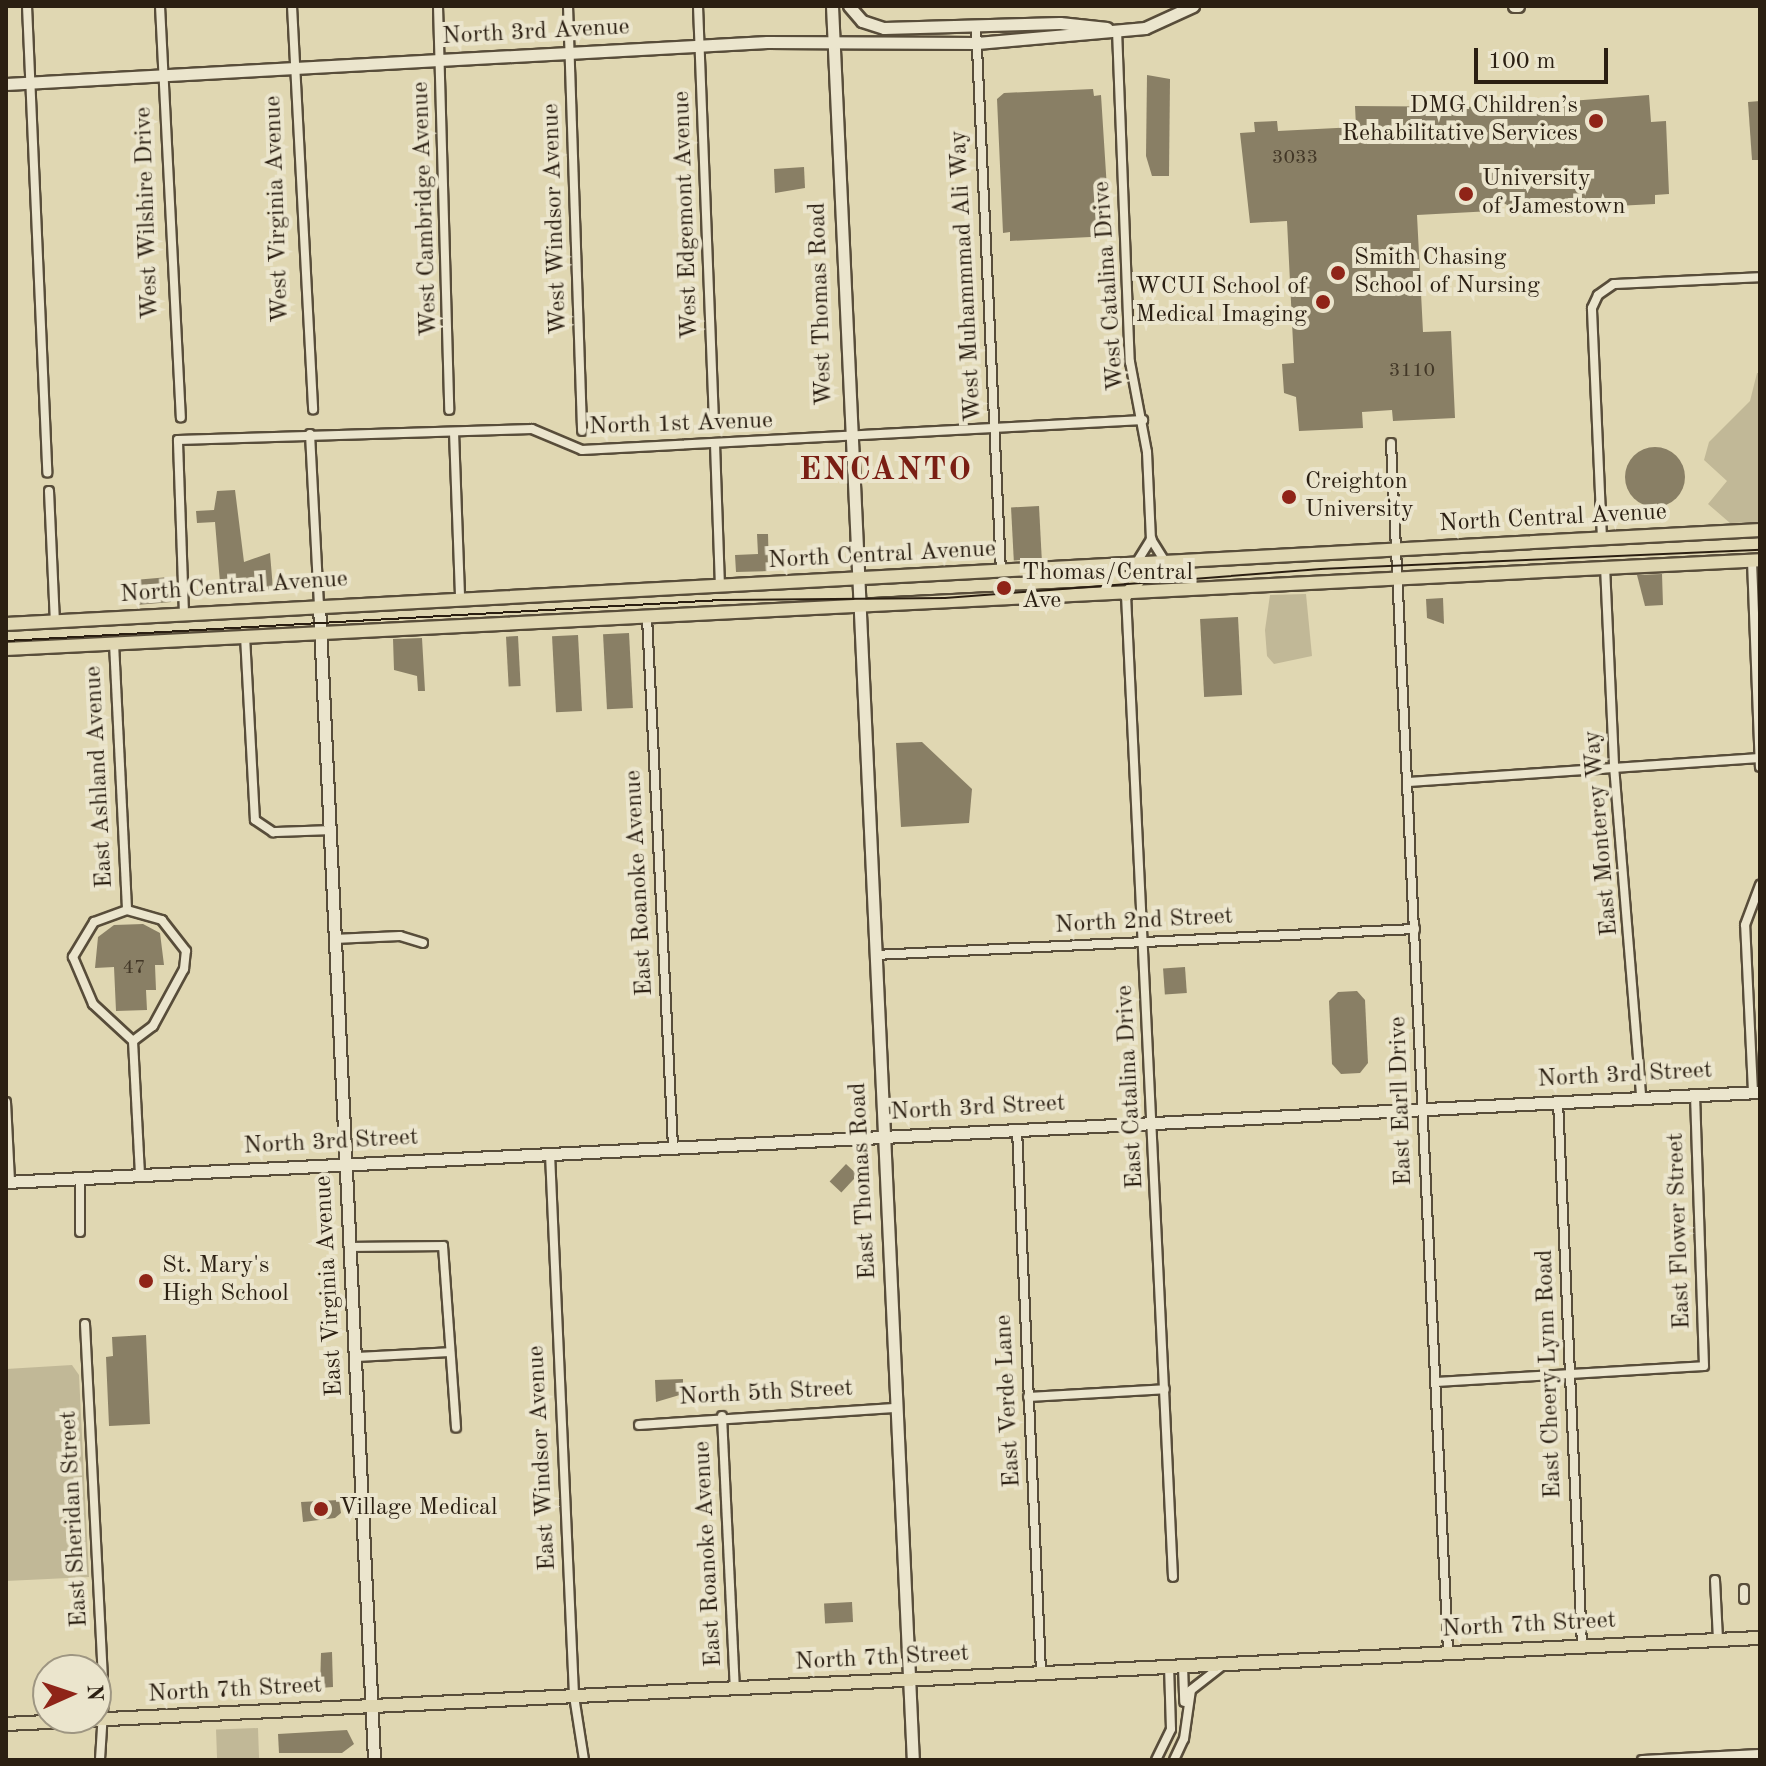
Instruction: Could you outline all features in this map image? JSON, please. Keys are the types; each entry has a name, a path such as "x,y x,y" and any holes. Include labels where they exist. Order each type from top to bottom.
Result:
{"main road":[{"name":"North Central Avenue","path":"6,624 184,614 319,611 460,597 1134,566 1760,530"},
{"name":"North Central Avenue","path":"6,649 857,605 1126,595 1398,576 1756,560"},
{"path":"1126,595 1150,572 1191,569 1205,561"},
{"name":"North 7th Street","path":"112,1719 1760,1638"},
{"name":"North 7th Street","path":"6,1724 32,1723"}],"street":[{"path":"27,6 47,473"},
{"name":"West Wilshire Drive","path":"160,6 181,417"},
{"name":"West Virginia Avenue","path":"292,6 313,409"},
{"name":"West Cambridge Avenue","path":"438,6 449,410"},
{"name":"West Windsor Avenue","path":"568,6 582,431"},
{"name":"West Edgemont Avenue","path":"698,6 714,422"},
{"name":"West Thomas Road","path":"832,6 857,605"},
{"name":"North 3rd Avenue","path":"849,6 871,25 902,29 1060,23 1117,30"},
{"name":"North 3rd Avenue","path":"6,84 833,40 977,43 1163,24 1193,6"},
{"name":"West Muhammmad Ali Way","path":"976,26 1001,572"},
{"path":"833,40 888,35 902,29"},
{"name":"West Catalina Drive","path":"1117,30 1130,362 1143,420 1151,539"},
{"path":"1602,539 1592,308 1598,295 1614,284 1760,277"},
{"name":"North 1st Avenue","path":"184,614 178,440 310,434 543,431 582,450 1143,420"},
{"path":"454,432 460,597"},
{"path":"310,434 319,611"},
{"name":"East Earll Drive","path":"1391,443 1448,1652"},
{"path":"715,444 720,587"},
{"path":"49,491 55,621"},
{"path":"1151,539 1159,558 1172,564"},
{"path":"1134,566 1151,539"},
{"path":"1756,560 1760,767"},
{"name":"East Monterey Way","path":"1605,565 1614,766 1641,1097"},
{"name":"East Catalina Drive","path":"1126,595 1173,1577"},
{"name":"East Thomas Road","path":"857,605 913,1760"},
{"name":"East Virginia Avenue","path":"319,611 374,1760"},
{"name":"East Roanoke Avenue","path":"647,617 673,1146"},
{"path":"245,636 255,820 273,832 329,830"},
{"name":"East Ashland Avenue","path":"114,643 127,910"},
{"path":"1409,782 1759,758"},
{"path":"1756,1092 1746,910 1760,885"},
{"name":"East Ashland Avenue","path":"127,910 162,920 186,951 184,969 153,1026 133,1041 93,1004 73,957 94,922 127,910"},
{"name":"North 2nd Street","path":"875,955 1415,929"},
{"path":"334,939 400,936 423,943"},
{"path":"1747,967 1760,966"},
{"path":"133,1041 140,1175"},
{"name":"North 3rd Street","path":"8,1182 1756,1092"},
{"name":"East Flower Street","path":"1569,1374 1704,1366 1695,1095"},
{"name":"East Cheery Lynn Road","path":"1558,1101 1582,1646"},
{"path":"6,1102 8,1182"},
{"name":"East Verde Lane","path":"1017,1129 1041,1672"},
{"name":"East Windsor Avenue","path":"550,1154 574,1696 584,1760"},
{"path":"80,1178 80,1232"},
{"path":"350,1247 443,1246 456,1428"},
{"name":"East Sheridan Street","path":"85,1324 98,1654"},
{"path":"356,1357 450,1352"},
{"path":"1436,1382 1569,1374"},
{"path":"1028,1397 1165,1389"},
{"name":"North 5th Street","path":"639,1425 722,1416 897,1408"},
{"name":"East Roanoke Avenue","path":"722,1416 735,1689"},
{"path":"1715,1580 1718,1640"},
{"path":"1744,1589 1744,1599"},
{"path":"1174,1760 1183,1742 1193,1686 1226,1663"},
{"path":"1156,1760 1169,1737 1169,1666"},
{"path":"1183,1666 1187,1715"},
{"name":"East Sheridan Street","path":"100,1734 100,1760"},
{"path":"1169,1737 1183,1742"},
{"path":"1642,1760 1760,1754"}],"shaded area":[{"path":"1757,373 1760,373 1760,522 1730,523 1708,504 1727,481 1704,460 1709,442 1750,401"},
{"path":"1306,594 1312,656 1274,664 1267,656 1265,630 1270,595"},
{"path":"72,1365 79,1375 89,1577 6,1581 6,1369"},
{"path":"258,1728 259,1760 217,1760 216,1729"}],"building":[{"path":"1147,75 1170,79 1169,176 1152,176 1146,156"},
{"path":"1093,89 1094,96 1101,95 1110,236 1010,241 1010,232 1003,233 997,99 1004,93"},
{"path":"1649,95 1651,122 1666,121 1669,194 1655,195 1655,204 1520,211 1501,202 1492,211 1417,215 1423,332 1451,331 1455,418 1393,421 1392,410 1362,412 1363,428 1299,431 1296,397 1284,393 1282,364 1294,363 1287,221 1250,223 1240,133 1255,132 1254,122 1277,121 1278,131 1356,127 1355,106 1492,107"},
{"path":"1760,101 1760,160 1752,160 1748,102"},
{"path":"804,167 805,188 775,193 774,169"},
{"path":"1655,447 1676,456 1685,477 1676,498 1655,507 1634,498 1625,477 1634,456"},
{"path":"235,490 244,562 270,553 273,589 221,595 215,522 197,523 196,511 214,510 217,491"},
{"path":"1039,506 1042,559 1014,560 1011,507"},
{"path":"757,534 768,534 769,571 736,572 735,555 758,554"},
{"path":"1662,574 1663,605 1645,606 1637,575"},
{"path":"169,577 171,602 139,605 137,580"},
{"path":"1443,598 1444,624 1427,618 1426,599"},
{"path":"1238,617 1242,695 1204,697 1200,619"},
{"path":"629,633 633,708 607,709 603,634"},
{"path":"578,635 582,711 556,712 552,636"},
{"path":"518,636 521,686 509,687 506,637"},
{"path":"422,638 425,691 418,691 417,676 394,670 393,639"},
{"path":"922,742 972,789 969,823 901,827 896,743"},
{"path":"143,924 160,933 164,965 155,965 156,990 146,990 147,1010 116,1011 114,967 95,968 98,937 114,925"},
{"path":"1185,967 1187,993 1165,994 1163,969"},
{"path":"1357,991 1365,1000 1368,1063 1360,1073 1341,1074 1332,1064 1329,1001 1338,992"},
{"path":"846,1164 858,1175 841,1192 830,1182"},
{"path":"146,1335 150,1424 109,1426 106,1357 113,1356 112,1337"},
{"path":"683,1379 683,1394 656,1402 655,1380"},
{"name":"Village Medical","path":"339,1500 341,1513 335,1518 303,1522 301,1502"},
{"path":"852,1602 853,1622 825,1623 824,1603"},
{"path":"332,1652 333,1687 320,1688 321,1653"},
{"path":"347,1730 354,1744 342,1753 279,1753 278,1734"}],"tram line":[{"path":"6,641 722,600 945,598 1321,569 1760,550"}],"place":[{"name":"DMG Children’s Rehabilitative Services","path":"1596,121"},
{"name":"University of Jamestown","path":"1466,194"},
{"name":"Smith Chasing School of Nursing","path":"1338,273"},
{"name":"WCUI School of Medical Imaging","path":"1323,302"},
{"name":"Creighton University","path":"1289,497"},
{"name":"Thomas/Central Ave","path":"1004,588"},
{"name":"St. Mary's High School","path":"146,1281"},
{"name":"Village Medical","path":"321,1509"}],"district":[{"name":"ENCANTO","path":"886,471"}]}
